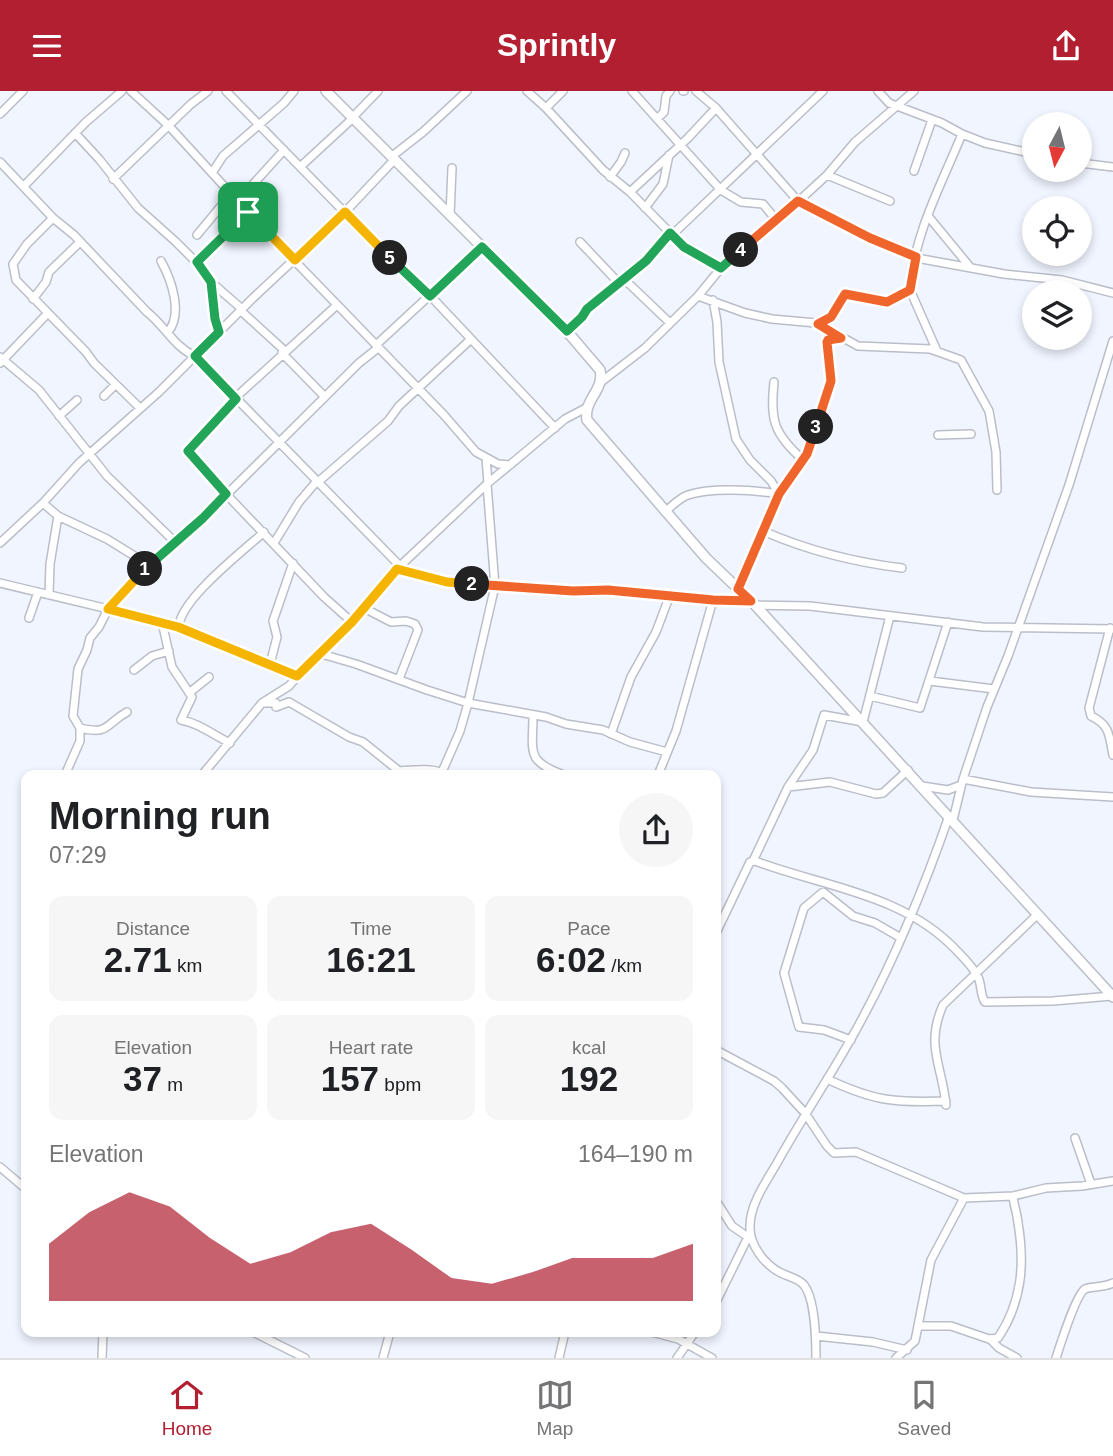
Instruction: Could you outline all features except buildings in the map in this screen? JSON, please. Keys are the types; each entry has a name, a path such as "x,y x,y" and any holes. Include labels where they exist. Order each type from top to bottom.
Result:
{"street":[{"path":"0,114 23,91"},
{"path":"24,186 75,133 122,91"},
{"path":"131,91 169,126 476,452 498,464 510,465"},
{"path":"113,179 208,91"},
{"path":"226,91 430,296 555,428"},
{"path":"212,173 223,156 294,91"},
{"path":"326,91 567,331 600,370 601,382"},
{"path":"300,167 378,91"},
{"path":"0,543 43,503 90,453 345,212 393,159 467,91"},
{"path":"527,91 610,177 671,234 691,252 721,268"},
{"path":"546,108 564,91"},
{"path":"632,91 720,189 741,202 763,204 777,221"},
{"path":"657,118 664,112 666,96 670,91"},
{"path":"696,91 716,109 798,201 870,238 916,257 970,268 1062,280 1113,293"},
{"path":"567,331 619,279 646,261 755,153 823,91"},
{"path":"878,91 897,107 985,143 1022,151"},
{"path":"206,770 262,703 289,687 318,653 352,622 399,567 488,483 565,419 586,408 601,382 645,348 698,296 721,268 777,221 827,175 855,142 914,91"},
{"path":"630,193 716,109"},
{"path":"914,171 932,120"},
{"path":"75,133 138,208 197,262 211,282 284,352 325,397"},
{"path":"937,351 910,290 928,216 962,134"},
{"path":"238,201 284,150"},
{"path":"610,177 625,153"},
{"path":"645,208 663,184 669,154"},
{"path":"0,162 168,332 177,345 195,356 399,567 447,582 670,595 810,607 983,627 1112,629 1089,708 1091,716 1104,722 1113,721"},
{"path":"1092,164 1113,167"},
{"path":"450,217 452,168"},
{"path":"827,175 890,201"},
{"path":"197,235 231,194"},
{"path":"197,262 248,212"},
{"path":"928,216 970,268"},
{"path":"53,218 27,244 13,264 16,280 140,408"},
{"path":"33,299 46,282 49,272 80,242"},
{"path":"580,242 670,323"},
{"path":"67,770 80,741 80,728 73,716 78,669 90,638 108,609 149,565 203,518 359,363 482,247"},
{"path":"161,261 172,281 176,317 168,332"},
{"path":"211,282 219,332"},
{"path":"818,324 831,317 845,294 887,302 910,290"},
{"path":"698,296 745,313 818,324 858,346 937,351 965,364 989,411 996,452 997,489"},
{"path":"713,300 719,362 736,439 779,494"},
{"path":"337,305 235,399 188,451 226,494 352,622"},
{"path":"48,313 1,360 39,390 107,476 175,542"},
{"path":"738,589 779,494 803,460 830,388 827,342 841,338"},
{"path":"274,543 299,502 317,481 388,421 399,406 470,340"},
{"path":"721,1292 749,1235 750,1221 758,1197 804,1113 851,1040 927,879 1069,485 1113,341"},
{"path":"774,382 772,420 782,438 803,460"},
{"path":"104,396 115,385"},
{"path":"59,416 76,400"},
{"path":"586,408 587,420 705,558 753,603 1113,996"},
{"path":"938,435 971,434"},
{"path":"446,770 468,703 495,586 486,459"},
{"path":"665,512 680,499 691,494 719,491 779,494"},
{"path":"43,503 58,516 107,539 149,565"},
{"path":"49,595 58,516"},
{"path":"178,627 179,618 189,601 264,531"},
{"path":"763,531 817,552 902,568"},
{"path":"270,664 277,637 273,621 293,563"},
{"path":"0,583 178,627 297,676"},
{"path":"29,618 38,592"},
{"path":"611,734 631,677 656,632 670,595"},
{"path":"660,770 676,731 713,600"},
{"path":"364,608 391,622 406,621 415,624 418,630 399,679"},
{"path":"863,722 890,616"},
{"path":"162,622 172,667 192,697 181,720 194,722 230,743"},
{"path":"870,696 920,708 948,622"},
{"path":"134,670 152,656 169,651"},
{"path":"318,653 468,703 611,734 667,752"},
{"path":"189,693 209,677"},
{"path":"930,681 995,689"},
{"path":"262,703 276,703 276,707 279,707 289,702 349,737 363,742 395,770"},
{"path":"80,728 96,732 102,730 127,712"},
{"path":"533,715 533,746 537,762 550,770"},
{"path":"721,922 788,787 813,750 824,715 863,722"},
{"path":"1104,722 1113,755"},
{"path":"788,787 830,782 876,794 883,793 908,770"},
{"path":"922,786 948,790 962,782 1040,793 1113,797"},
{"path":"753,861 810,880 842,886 911,915 939,933 958,952 975,973 985,1002 1052,1001 1113,996"},
{"path":"851,1040 824,1030 799,1027 784,973 804,908 823,892 853,916 875,923 901,938"},
{"path":"827,1079 858,1094 886,1100 946,1103 933,1047 938,1016 943,1006 975,973 1038,914"},
{"path":"721,1053 774,1081 804,1113 834,1153 856,1152 964,1198 1013,1196 1046,1188 1113,1181"},
{"path":"1075,1138 1091,1184"},
{"path":"0,1167 21,1185"},
{"path":"920,1326 951,1326 997,1340 1021,1285 1019,1229 1013,1196"},
{"path":"896,1358 913,1345 920,1326 931,1260 964,1198"},
{"path":"721,1209 732,1226 749,1235 757,1251 771,1266 803,1284 808,1293 816,1336 816,1358"},
{"path":"1056,1358 1083,1291 1113,1283"},
{"path":"816,1336 873,1342 907,1350"},
{"path":"102,1358 103,1337"},
{"path":"263,1337 305,1358"},
{"path":"383,1358 389,1337"},
{"path":"559,1358 564,1337"},
{"path":"667,1337 686,1343 712,1358"},
{"path":"677,1358 691,1337"},
{"path":"990,1339 999,1348 1017,1358"}],"route":[{"path":"798,201 870,238 916,257 910,290 887,302 845,294 835,313 818,324 841,338 827,342 830,388 807,454 779,494 738,589 751,601 447,582 397,569 352,622 297,676 190,631 108,609 145,569 187,533 226,494 188,451 236,399 195,356 219,332 211,282 197,262 248,212 295,260 345,212 430,296 482,247 567,331 587,309 646,261 670,233 684,247 721,268 798,201"}]}
